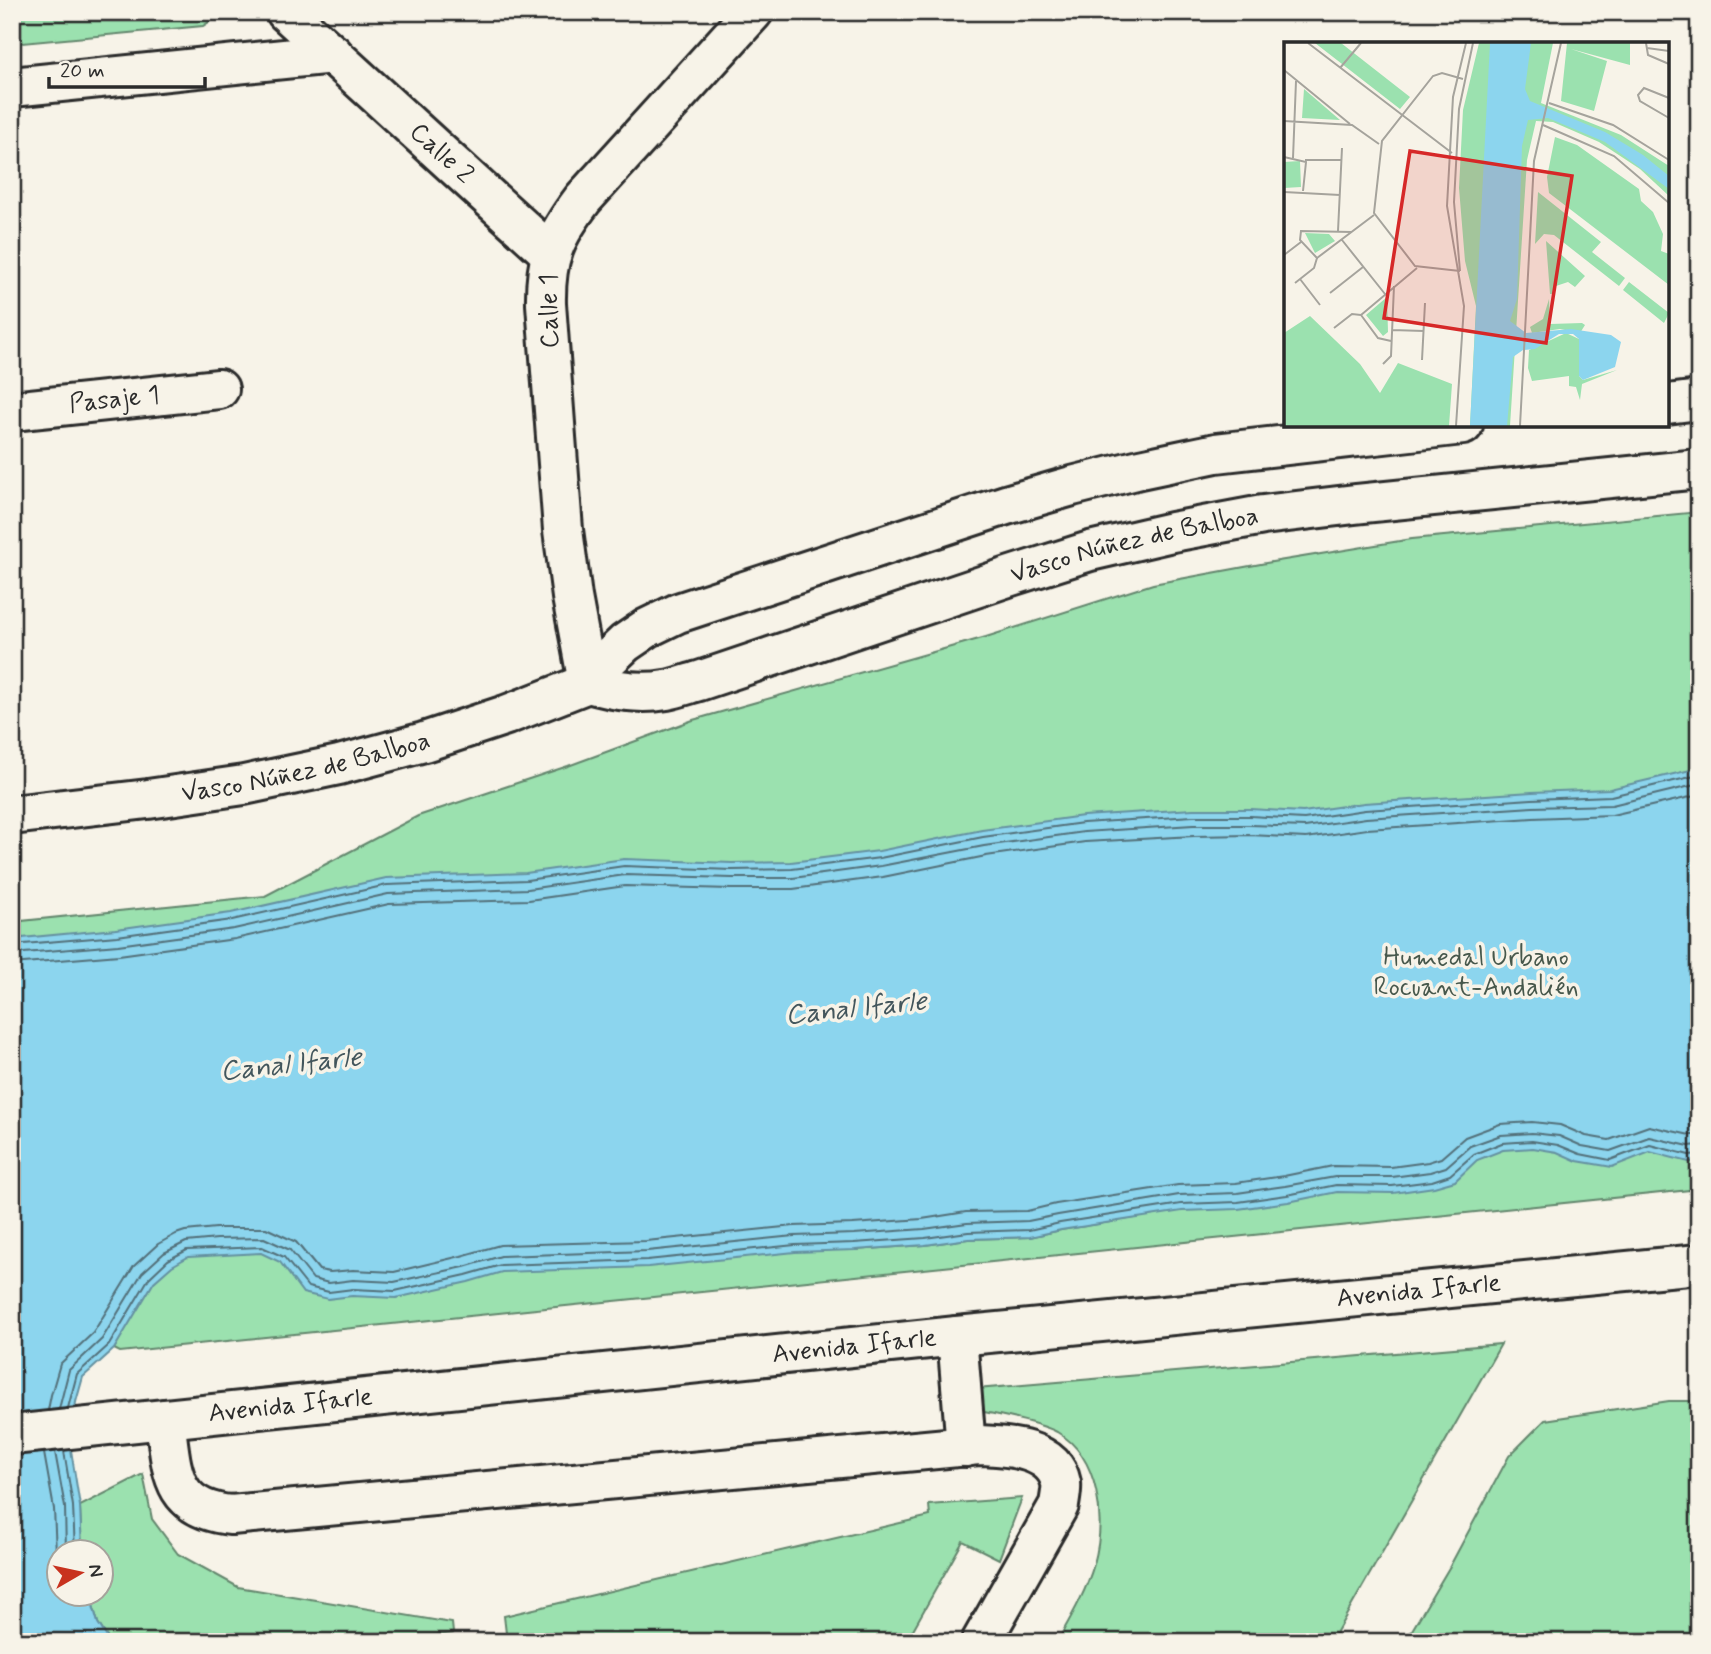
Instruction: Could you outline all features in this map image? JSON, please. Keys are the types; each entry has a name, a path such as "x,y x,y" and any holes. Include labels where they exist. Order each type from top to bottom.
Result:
{"street":[{"name":"Calle 2","path":"286,12 551,254"},
{"name":"Calle 1","path":"588,683 563,530 546,304 546,278 551,254 564,225 583,199 753,12"},
{"path":"12,87 333,54"},
{"name":"Pasaje 1","path":"12,411 219,389"},
{"path":"1669,404 1699,400"},
{"name":"Vasco Núñez de Balboa","path":"12,815 244,785 339,765 424,742 506,715 588,683 625,643 678,613 1006,505 1072,486 1216,453 1445,427"},
{"name":"Vasco Núñez de Balboa","path":"588,683 632,692 666,690 1090,551 1172,532 1263,515 1355,504 1699,469"},
{"name":"Avenida Ifarle","path":"12,1435 957,1336 1699,1264"},
{"path":"957,1336 966,1447"},
{"path":"165,1419 177,1484 186,1498 217,1514 231,1515 979,1445 1006,1446 1040,1456 1054,1466 1062,1484 1059,1505 981,1642"}],"green space":[{"path":"12,12 214,12 209,22 203,26 12,44"},
{"name":"Humedal Urbano Rocuant-Andalién","path":"1699,512 1699,1189 120,1352 114,1349 115,1347 12,1356 12,922 265,896 418,816 568,766 693,720 986,637 1153,584 1412,539","holes":["1141,1217 1030,1237 968,1239 855,1250"]},
{"path":"1501,1344 1331,1642 1057,1642 1087,1584 1098,1547 1099,1509 1091,1473 1083,1457 1057,1432 1031,1422 984,1412 977,1389"},
{"path":"1669,1401 1699,1401 1699,1642 1405,1642 1450,1566 1509,1456 1545,1420"},
{"path":"143,1474 152,1519 178,1554 238,1587 452,1623 453,1633 373,1642 110,1642 98,1623 94,1608 116,1608 116,1538 81,1538 80,1506"},
{"path":"1022,1498 999,1559 963,1541 906,1642 574,1642 572,1637 562,1642 507,1642 504,1616 930,1516 929,1505"}],"water":[{"name":"Humedal Urbano Rocuant-Andalién","path":"1699,768 1699,1161 1689,1162 1650,1152 1612,1167 1577,1161 1557,1152 1533,1148 1503,1150 1477,1160 1455,1181 1393,1193 1337,1192 1238,1209 1182,1211 1030,1237 795,1252 648,1267 502,1272 396,1298 352,1296 328,1299 303,1293 280,1262 261,1253 188,1257 172,1266 154,1282 114,1349 83,1377 76,1402 70,1444 80,1506 81,1538 46,1538 46,1608 94,1608 98,1623 110,1642 12,1642 12,939 116,929 231,913 386,878 526,873 624,859 791,862 879,851 982,830 1083,816 1193,809 1303,812 1364,803 1610,789"}],"water label":[{"name":"Canal Ifarle","path":"856,1009"},
{"name":"Canal Ifarle","path":"291,1065"}]}
